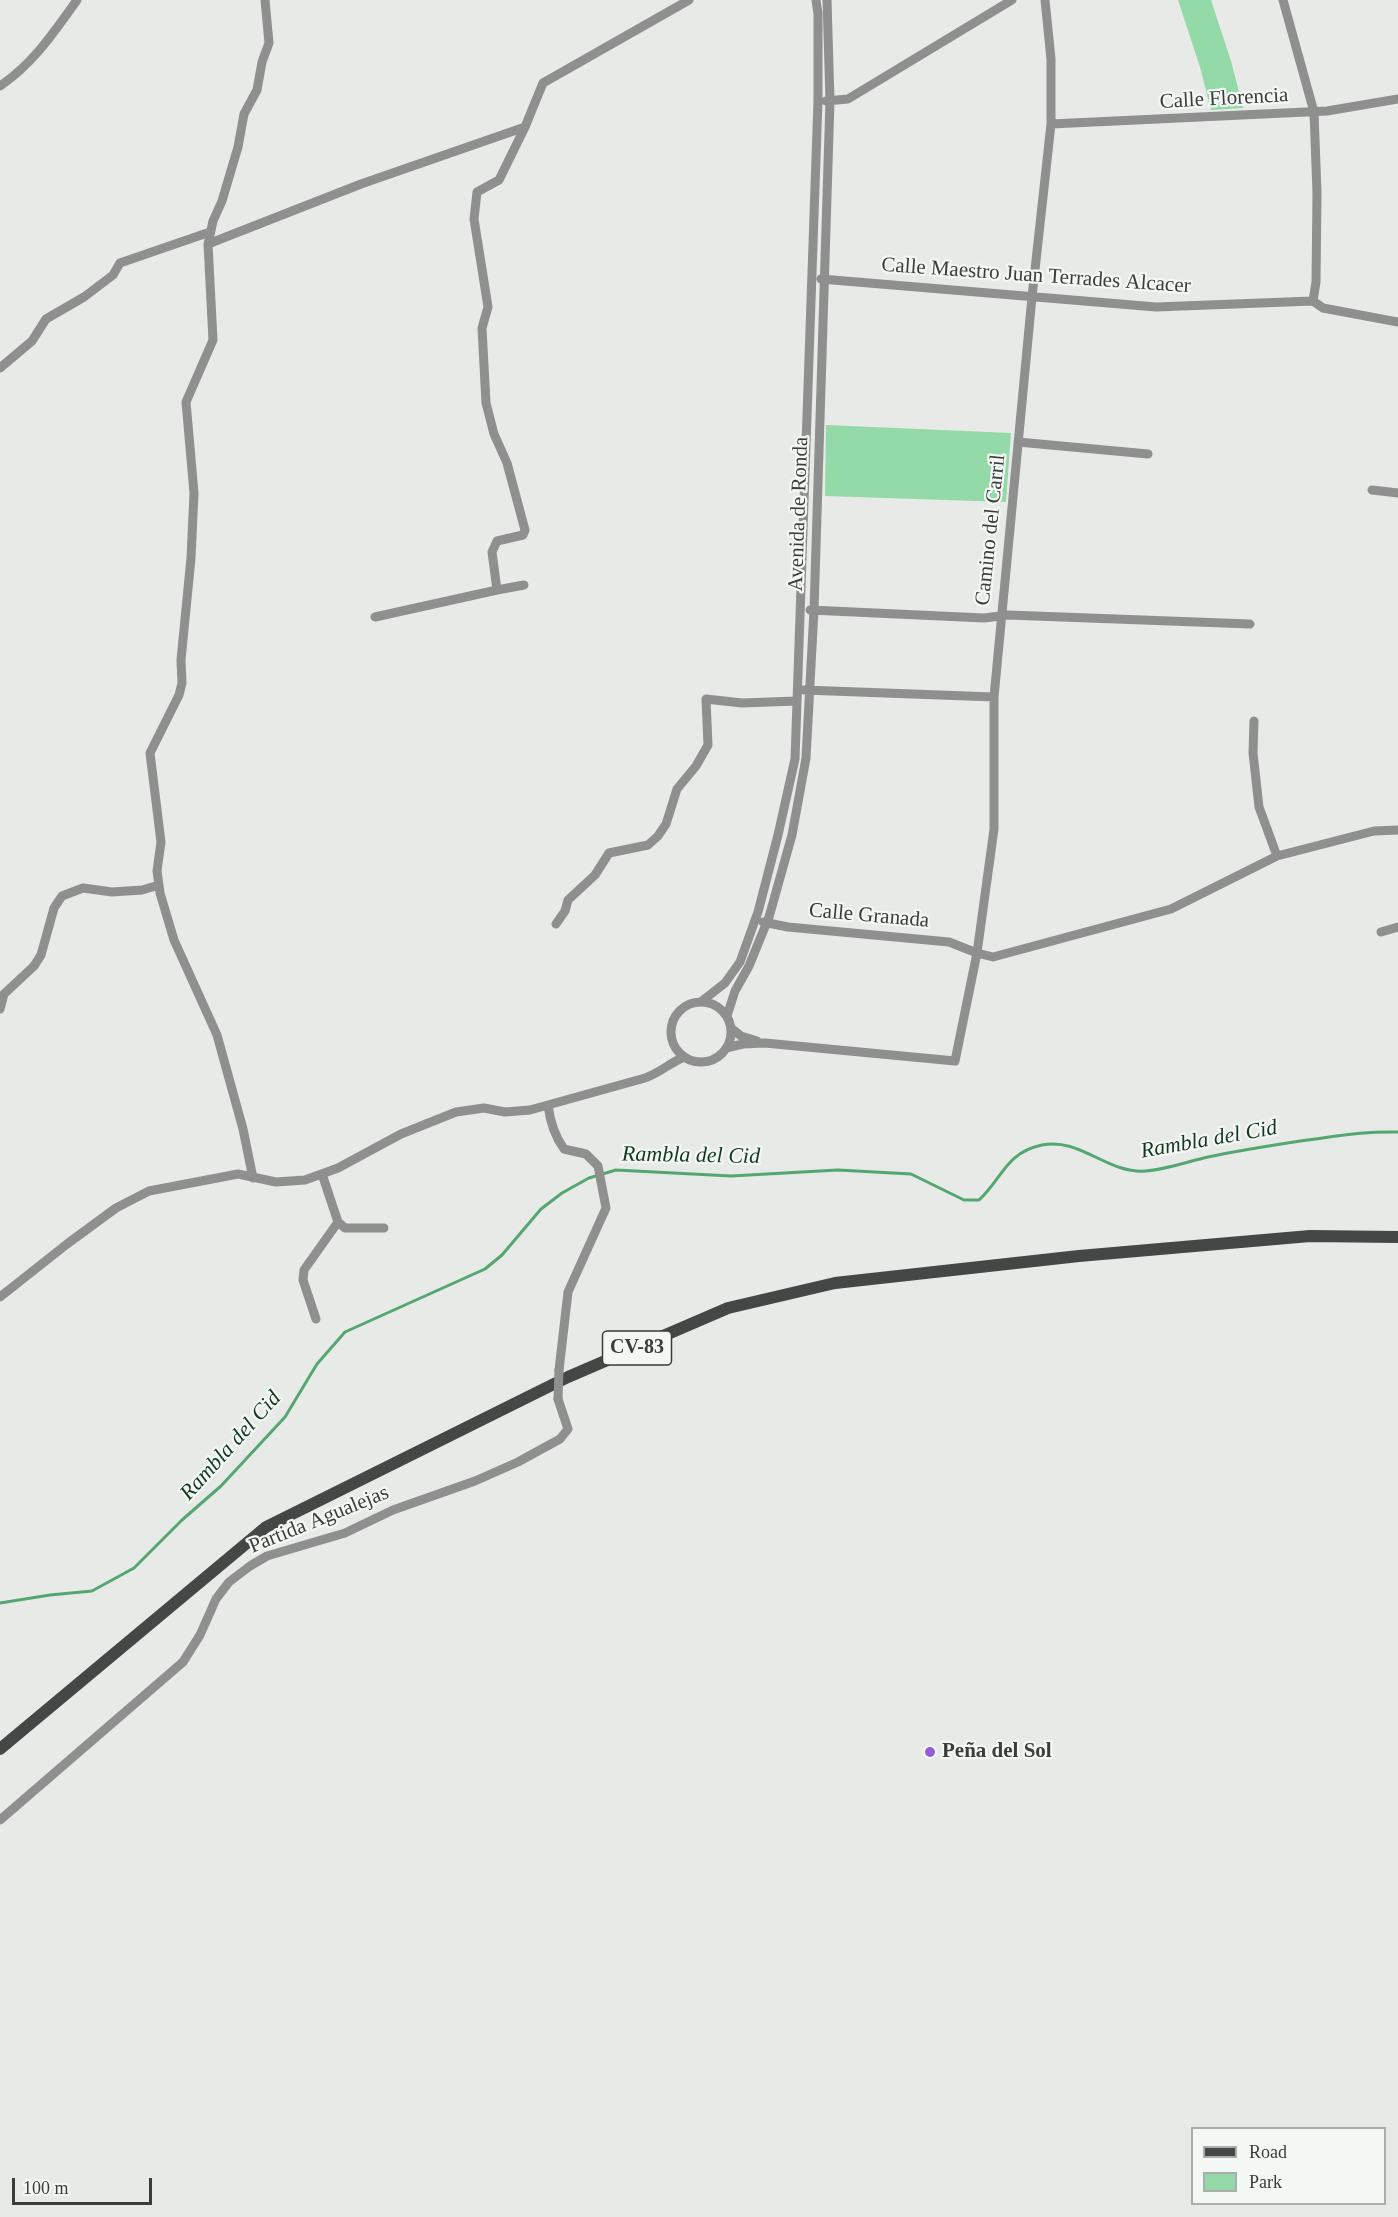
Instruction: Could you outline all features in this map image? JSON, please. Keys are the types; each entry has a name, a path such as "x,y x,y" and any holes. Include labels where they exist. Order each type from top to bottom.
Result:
{"main road":[{"name":"CV-83","path":"0,1749 266,1527 568,1377 728,1308 846,1281 1079,1256 1310,1236 1398,1238"}],"street":[{"path":"0,86 14,76 44,46 77,0"},
{"path":"253,1178 243,1129 217,1035 174,940 159,885 157,872 161,842 150,753 179,695 182,683 181,660 191,558 194,493 186,402 213,340 208,244 238,147 244,114 257,90 268,43 265,0"},
{"path":"497,590 493,546 497,541 523,535 525,530 507,463 494,434 486,403 482,328 488,307 474,219 477,192 499,180 543,83 689,0"},
{"name":"Avenida de Ronda","path":"702,1001 726,983 740,962 755,920 778,835 795,759 818,102 816,0"},
{"name":"Avenida de Ronda","path":"727,1016 735,991 749,966 767,923 792,835 806,758 830,102 827,0"},
{"path":"818,102 848,99 1012,0"},
{"name":"Camino del Carril","path":"765,1043 955,1061 977,953 994,829 994,697 1051,124 1051,59 1045,0"},
{"path":"1283,0 1314,112 1317,193 1316,282 1313,301"},
{"name":"Calle Florencia","path":"1051,124 1314,112 1398,99"},
{"path":"208,244 361,184 525,127"},
{"path":"0,368 32,341 46,319 84,297 113,275 120,263 210,232"},
{"name":"Calle Maestro Juan Terrades Alcacer","path":"812,279 1156,307 1313,301 1323,308 1398,322"},
{"path":"1018,442 1148,454"},
{"path":"1372,490 1398,493"},
{"path":"375,617 524,585"},
{"path":"801,610 1001,617 1020,615 1250,624"},
{"path":"798,689 994,697"},
{"path":"556,924 565,911 568,900 595,874 609,853 648,845 666,824 677,789 696,766 708,745 706,699 742,702 797,701"},
{"path":"1254,721 1253,753 1259,807 1277,856"},
{"path":"977,953 993,957 1171,909 1277,856 1374,831 1398,830"},
{"path":"1,1002 4,994 34,966 41,955 54,908 62,896 83,888 112,892 142,890 159,885"},
{"name":"Calle Granada","path":"755,920 788,927 949,942 977,953"},
{"path":"1382,932 1398,927"},
{"path":"702,1001 716,1005 727,1016 731,1038 720,1055 702,1062 684,1057 676,1048 671,1036 672,1023 678,1011 689,1004 702,1001"},
{"path":"731,1028 741,1036 765,1043"},
{"path":"726,1048 743,1044 765,1043"},
{"path":"0,1297 116,1208 149,1191 238,1174 276,1182 305,1180 338,1168 401,1134 456,1112 484,1108 506,1112 530,1110 645,1078 659,1073 669,1063 676,1048"},
{"path":"669,1063 684,1057"},
{"name":"Partida Agualejas","path":"0,1820 183,1662 200,1635 216,1599 229,1582 241,1573 267,1556 345,1533 393,1510 475,1482 560,1439 568,1429 558,1399 568,1292 606,1208 598,1166 586,1154 564,1149 550,1122 548,1105"},
{"path":"322,1174 338,1222 345,1228 384,1228"},
{"path":"316,1319 303,1280 304,1270 338,1222"}],"green space":[{"path":"1178,0 1211,0 1231,61 1243,108 1211,110 1200,67"},
{"path":"826,425 1011,433 1006,502 825,496"}],"waterway":[{"name":"Rambla del Cid","path":"0,1603 92,1591 134,1568 182,1520 221,1486 285,1417 317,1364 345,1332 485,1269 502,1255 541,1209 562,1193 589,1178 616,1170 731,1176 838,1170 911,1174 964,1200 979,1200 1012,1160 1042,1145 1069,1146 1119,1167 1146,1171 1220,1154 1282,1144 1352,1134 1398,1132"}],"place":[{"name":"Peña del Sol","path":"930,1752"}]}
